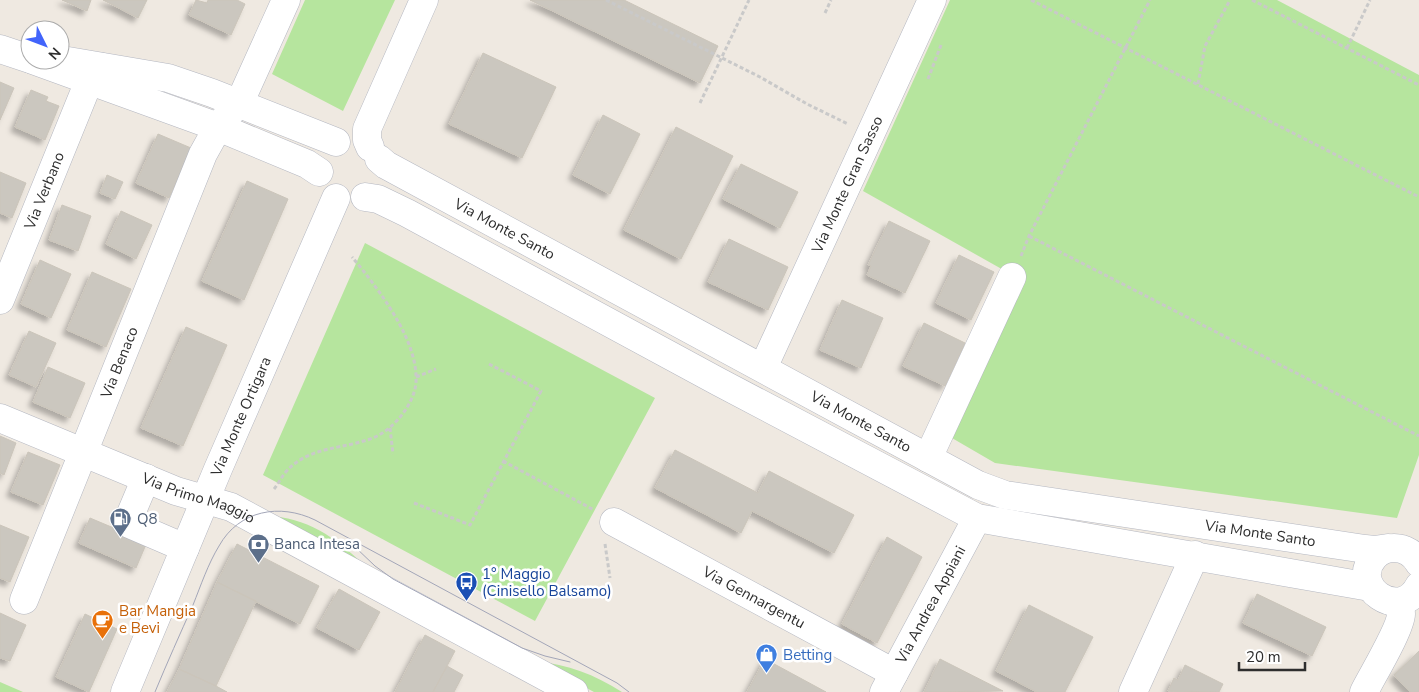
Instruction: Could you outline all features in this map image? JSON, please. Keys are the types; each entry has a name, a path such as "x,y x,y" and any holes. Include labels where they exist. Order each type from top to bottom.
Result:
{"street":[{"name":"Via Benaco","path":"24,600 203,154 218,127 238,103 286,0"},
{"path":"375,153 365,143 354,139 336,142 322,154 319,164 320,179 325,189 336,198 350,201 364,197 373,190 379,181 381,170 375,153 367,140 367,129 424,0"},
{"name":"Via Monte Gran Sasso","path":"762,368 932,0"},
{"path":"70,64 307,164 319,172"},
{"path":"70,67 96,74 168,78 238,103 336,142"},
{"name":"Via Verbano","path":"0,300 96,74"},
{"name":"Via Monte Santo","path":"375,153 386,165 978,485 1005,495 1374,550 1388,548 1403,549 1418,559"},
{"name":"Via Monte Santo","path":"364,197 378,199 407,214 719,382 978,518 1370,586 1378,596 1393,602"},
{"name":"Via Monte Ortigara","path":"125,692 218,469 336,198"},
{"path":"928,458 1012,277"},
{"name":"Via Primo Maggio","path":"0,418 176,490 230,507 574,692"},
{"path":"146,478 127,523 185,548"},
{"name":"Via Gennargentu","path":"608,518 889,682"},
{"name":"Via Andrea Appiani","path":"889,682 978,518"},
{"path":"1370,586 1367,574 1370,562 1381,551 1388,548"},
{"path":"1137,691 1195,555"},
{"path":"1393,602 1402,601 1410,596 1419,586"},
{"path":"1364,692 1397,628 1401,616 1399,607 1393,602"}],"path":[{"path":"606,0 760,77 850,126"},
{"path":"700,103 749,0"},
{"path":"825,13 831,0"},
{"path":"1031,0 1419,197"},
{"path":"1012,277 1029,236 1150,0"},
{"path":"1198,84 1205,46 1230,0"},
{"path":"1252,0 1419,85"},
{"path":"1347,48 1370,0"},
{"path":"1029,236 1419,436"},
{"path":"274,489 285,473 304,458 316,452 375,436 390,428 402,415 410,402 416,376 412,356 403,330 379,291 352,257"},
{"path":"414,503 470,526 541,391 489,364"},
{"path":"416,376 436,369"},
{"path":"390,428 393,454"},
{"path":"503,461 608,518"}],"green space":[{"path":"305,0 395,0 343,111 272,74"},
{"path":"950,0 1277,0 1419,75 1419,455 1397,518 995,463 933,427 1007,272 863,191"},
{"path":"365,243 655,398 535,621 263,475"},
{"path":"267,516 295,520 319,530 342,545 363,564"},
{"path":"536,661 580,671 622,692 594,692"},
{"path":"0,682 23,692 0,692"}],"building":[{"path":"62,0 91,0 87,11"},
{"path":"103,0 147,0 138,18"},
{"path":"196,0 207,3 208,0 237,0 245,4 231,35 189,15"},
{"path":"530,0 624,0 718,46 700,83"},
{"path":"483,53 556,87 522,158 449,124"},
{"path":"0,82 14,88 0,120"},
{"path":"31,90 48,97 46,101 59,106 45,140 15,127"},
{"path":"603,115 640,134 610,194 573,175"},
{"path":"676,127 733,156 681,259 624,230"},
{"path":"158,134 191,148 169,198 136,183"},
{"path":"741,164 798,192 780,228 723,199"},
{"path":"0,172 26,183 12,218 0,213"},
{"path":"107,175 123,182 115,199 100,193"},
{"path":"247,181 288,199 244,300 202,281"},
{"path":"62,205 91,216 78,251 49,240"},
{"path":"121,211 152,225 136,259 106,244"},
{"path":"889,221 930,241 905,293 867,275 871,266 868,265"},
{"path":"729,239 788,267 768,310 708,282"},
{"path":"959,255 994,272 971,320 936,303"},
{"path":"40,260 71,274 51,318 21,304"},
{"path":"92,272 131,289 106,347 67,330"},
{"path":"842,300 883,318 861,368 820,350"},
{"path":"924,323 965,343 945,386 903,366"},
{"path":"186,327 227,345 183,446 141,428"},
{"path":"29,331 56,343 36,387 9,375"},
{"path":"48,367 85,383 70,418 33,402"},
{"path":"0,436 16,443 4,475 0,473"},
{"path":"675,450 758,493 769,471 854,515 834,553 752,511 741,533 655,488"},
{"path":"28,452 60,465 43,505 11,492"},
{"path":"90,518 147,542 136,568 79,543"},
{"path":"0,525 29,537 10,582 0,578"},
{"path":"887,537 922,557 877,643 842,624"},
{"path":"237,544 319,586 300,624 217,582"},
{"path":"217,582 256,601 216,686 179,669"},
{"path":"339,589 380,612 359,650 317,628"},
{"path":"1257,594 1326,627 1312,656 1243,623"},
{"path":"1029,605 1093,637 1065,692 1037,692 996,671"},
{"path":"0,613 26,625 10,661 0,658"},
{"path":"85,614 117,629 89,692 56,677"},
{"path":"425,635 455,651 433,692 395,692"},
{"path":"1419,651 1419,692 1410,692 1394,675"},
{"path":"765,659 826,692 747,692"},
{"path":"940,659 1003,691 924,692"},
{"path":"1185,665 1223,684 1219,692 1168,691 1174,678 1178,680"},
{"path":"447,666 463,675 454,692 433,692"},
{"path":"179,669 216,686 227,692 167,692"}],"tram line":[{"path":"155,692 208,567 219,546 227,534 249,517 275,511 302,515 315,520 617,683 629,692"},
{"path":"354,546 375,566 393,579 522,648 570,662"}],"place":[{"name":"Q8","path":"121,538"},
{"name":"Banca Intesa","path":"258,563"},
{"name":"1° Maggio (Cinisello Balsamo)","path":"466,602"},
{"name":"Bar Mangia e Bevi","path":"103,639"},
{"name":"Betting","path":"767,674"}]}
